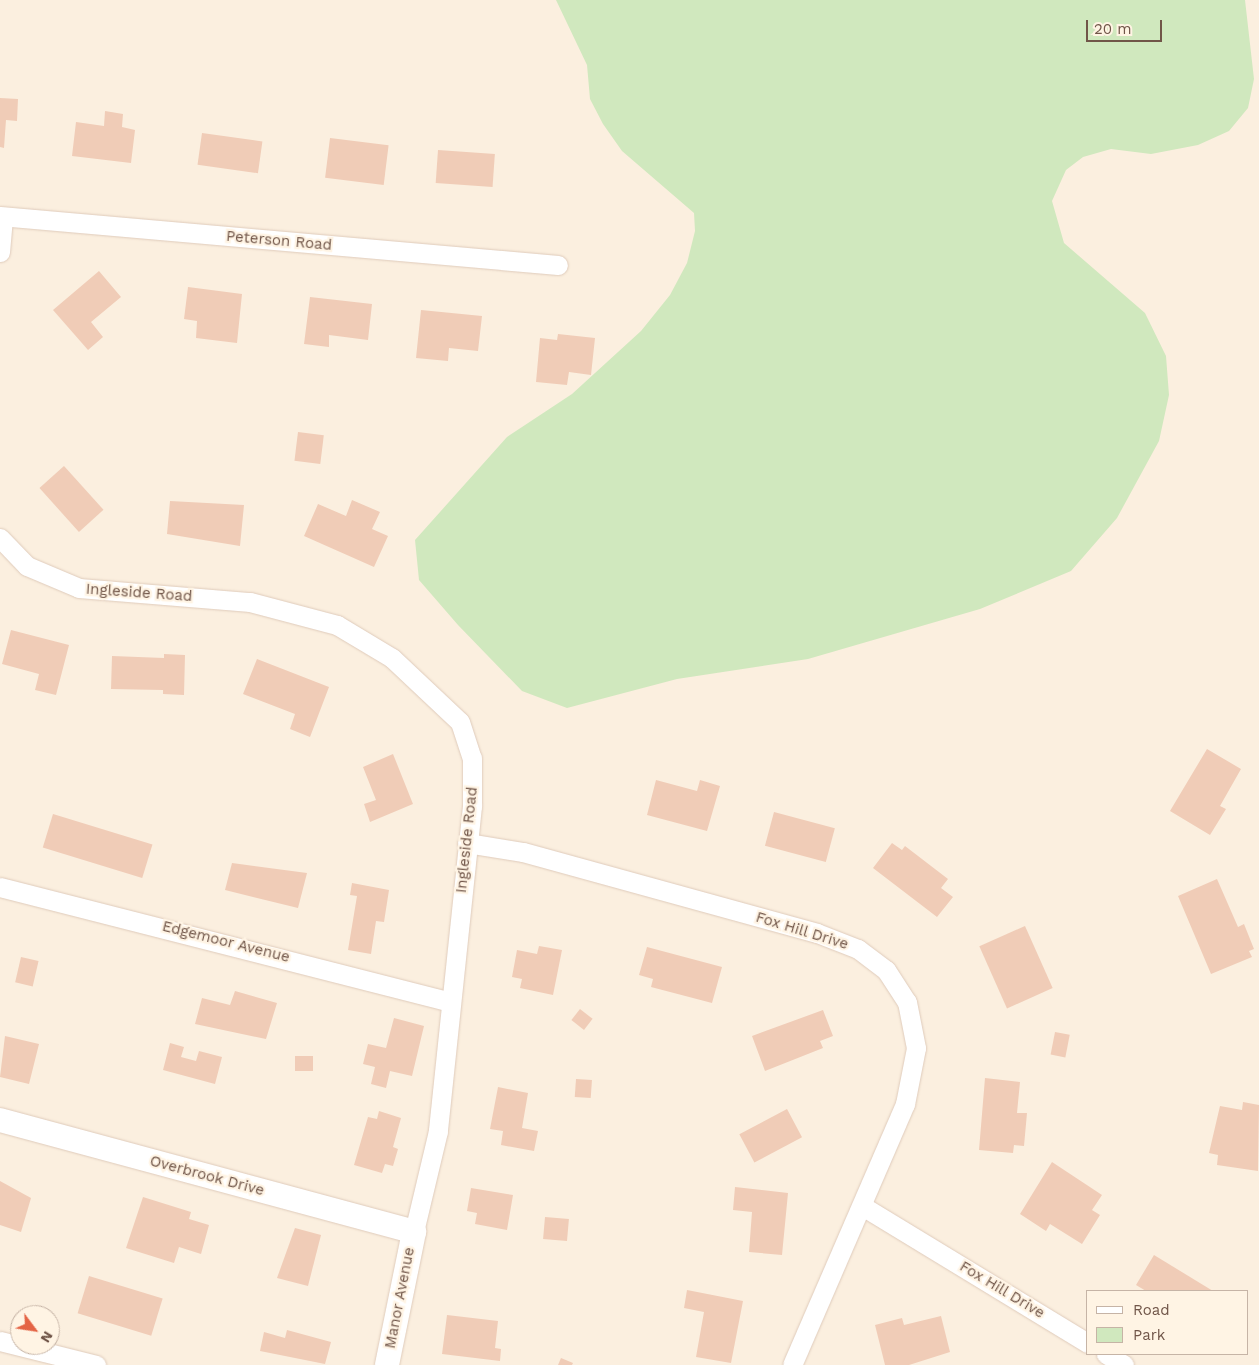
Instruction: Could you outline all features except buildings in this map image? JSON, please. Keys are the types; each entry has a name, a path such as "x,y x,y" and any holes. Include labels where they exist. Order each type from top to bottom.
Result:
{"street":[{"path":"0,252 2,216"},
{"name":"Peterson Road","path":"2,216 558,265"},
{"name":"Ingleside Road","path":"0,538 26,566 78,588 283,608 364,639 427,688 460,722 468,740 473,779 438,1131 414,1232"},
{"name":"Fox Hill Drive","path":"467,843 524,852 817,932 858,949 886,970 907,1002 916,1048 905,1104 864,1207 792,1365"},
{"name":"Edgemoor Avenue","path":"0,887 450,1002"},
{"name":"Overbrook Drive","path":"0,1120 414,1232"},
{"name":"Fox Hill Drive","path":"864,1207 1086,1342"},
{"name":"Manor Avenue","path":"388,1365 414,1232"},
{"path":"0,1341 96,1365"},
{"path":"1108,1355 1124,1365"}],"green space":[{"path":"556,0 1245,0 1254,79 1248,108 1229,131 1198,145 1151,154 1111,149 1083,157 1066,170 1052,201 1064,243 1145,313 1166,356 1169,395 1159,441 1117,518 1071,571 980,609 808,659 677,679 567,708 522,691 458,625 419,580 415,540 507,437 572,394 641,331 670,295 687,263 695,231 694,213 622,151 603,124 590,99 587,65"}]}
